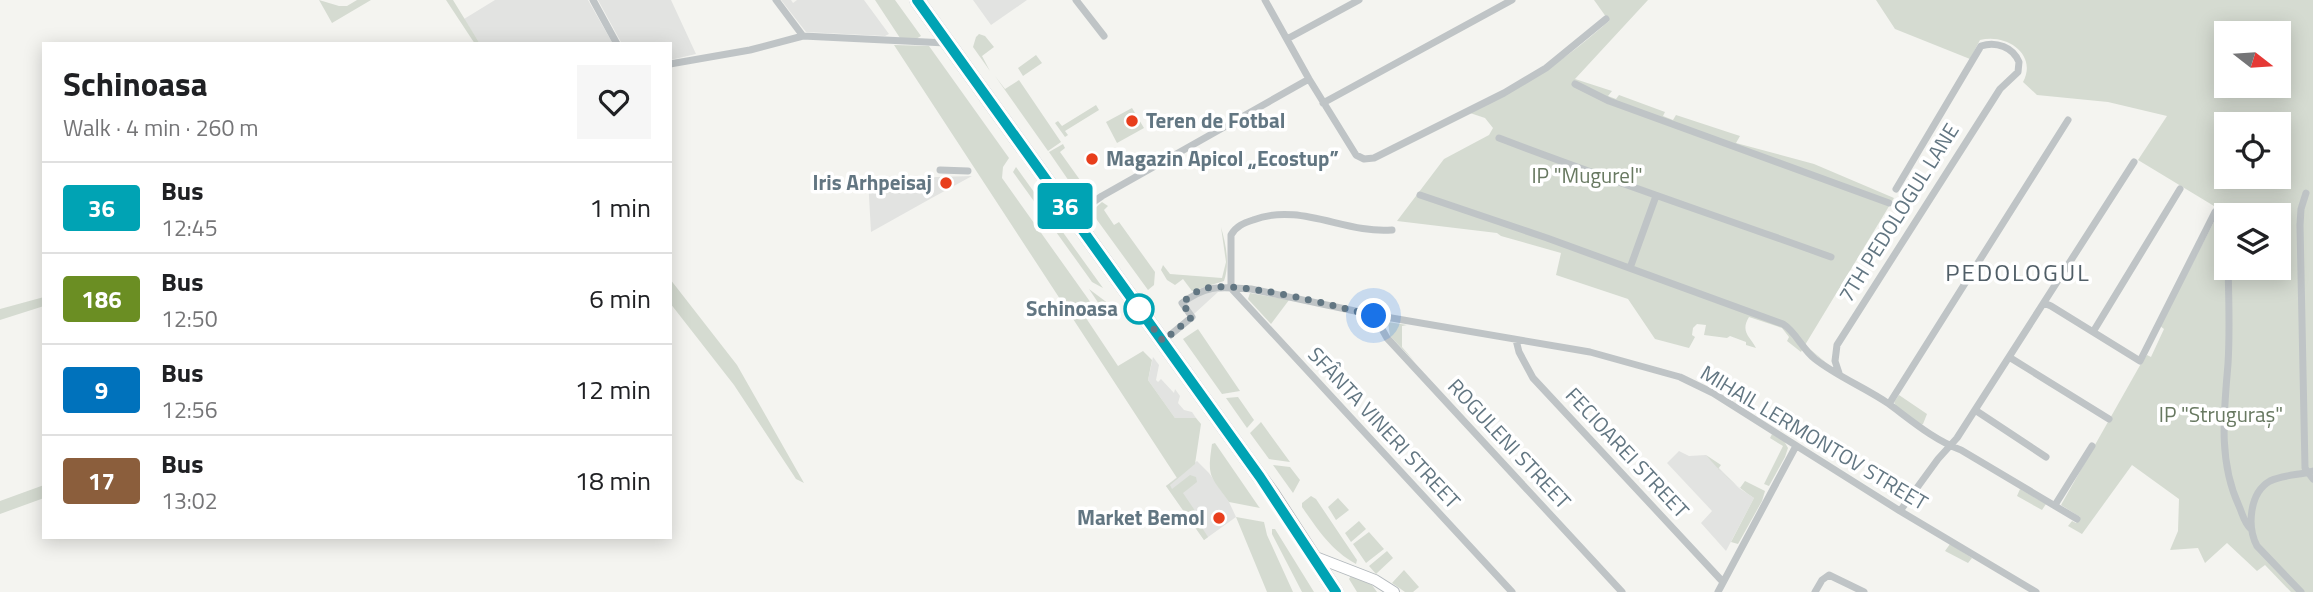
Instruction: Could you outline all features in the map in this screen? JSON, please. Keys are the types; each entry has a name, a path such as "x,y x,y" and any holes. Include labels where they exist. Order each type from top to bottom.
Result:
{"highway":[{"path":"917,0 1273,495 1336,592"}],"street":[{"path":"593,0 616,42"},
{"path":"776,0 803,36"},
{"path":"1076,0 1104,36"},
{"path":"1265,0 1308,79 1356,155 1364,159 1374,158 1504,93 1559,59 1606,19"},
{"path":"1287,38 1359,0"},
{"path":"1323,103 1512,0"},
{"path":"672,64 751,50 803,36 948,44"},
{"name":"7TH PEDOLOGUL LANE","path":"1839,374 1835,361 1837,345 2000,89 2018,72 2017,56 2009,49 1994,44 1981,46 1896,189"},
{"path":"1073,217 1102,196 1308,79"},
{"path":"1575,84 1609,101 1889,203"},
{"path":"1889,404 2068,120"},
{"path":"1499,138 1831,257"},
{"path":"1900,511 1975,410 2134,162"},
{"path":"940,170 968,171"},
{"path":"2093,332 2180,189"},
{"path":"2306,193 2300,225 2303,431 2305,468 2311,474"},
{"path":"1420,195 1783,324 1816,360 1889,404 1909,421 1950,446 2077,519"},
{"path":"1630,268 1656,195"},
{"path":"2044,303 2140,361 2214,214"},
{"path":"1231,288 1231,234 1243,224 1262,217 1299,215 1373,231 1392,230"},
{"path":"2228,280 2228,364 2223,402 2226,459 2230,487 2246,525 2251,529"},
{"name":"SFÂNTA VINERI STREET","path":"1231,288 1511,592"},
{"name":"MIHAIL LERMONTOV STREET","path":"1163,341 1192,317 1182,303 1201,290 1251,289 1374,316 1590,352 1680,377 1713,393 1900,511 2036,592"},
{"name":"ROGULENI STREET","path":"1374,316 1387,338 1622,592"},
{"name":"FECIOAREI STREET","path":"1516,341 1534,378 1723,582"},
{"path":"2009,357 2109,419"},
{"path":"1975,410 2046,457"},
{"path":"1718,592 1796,446"},
{"path":"2054,505 2091,446"},
{"path":"2301,592 2253,539 2251,516 2262,488 2272,480 2311,474"},
{"path":"1313,556 1375,580 1394,592"},
{"path":"1815,592 1822,580 1829,575 1864,592"}],"shaded area":[{"path":"495,0 588,0 612,42 479,42 464,19"},
{"path":"598,0 671,0 696,54 672,60 672,42 621,42"},
{"path":"781,0 791,0 793,3 797,0 864,0 889,34 806,32"},
{"path":"973,0 1027,0 991,25"},
{"name":"Iris Arhpeisaj","path":"972,176 930,199 871,232 868,179"},
{"path":"1203,292 1218,292 1194,314 1186,304"},
{"path":"1153,357 1159,365 1156,380 1158,382 1161,379 1174,393 1175,389 1180,396 1178,403 1196,418 1175,418 1148,380"},
{"path":"1679,451 1689,456 1706,455 1739,488 1754,498 1726,551 1701,523 1712,511 1667,463"},
{"path":"1197,461 1209,473 1236,517 1204,540 1166,486"}],"green space":[{"path":"319,0 347,6 357,0 371,0 332,23"},
{"path":"446,0 453,0 479,42 474,42"},
{"path":"875,0 895,0 921,36 916,39 900,38"},
{"name":"IP \"Mugurel\"","path":"1594,0 1648,0 1575,79 1612,91 1608,96 1616,99 1619,95 1665,112 1663,116 1673,120 1676,115 1740,136 1736,143 1814,164 1894,198 1805,345 1830,366 1804,346 1801,352 1787,341 1789,337 1782,328 1749,317 1745,326 1756,348 1730,336 1727,338 1704,335 1706,325 1697,324 1693,328 1692,335 1695,337 1689,348 1655,339 1628,299 1556,275 1561,253 1497,233 1397,221 1444,159 1489,135 1493,128 1485,118 1470,113 1543,72 1609,21"},
{"name":"IP \"Struguraș\"","path":"1876,0 2313,0 2313,592 2291,592 2265,565 2257,571 2227,543 2205,563 2198,548 2170,550 2178,531 2179,499 2132,465 2082,534 2068,526 2072,521 2076,523 2080,517 2061,505 2143,360 2147,355 2151,357 2164,329 2160,326 2214,222 2214,280 2291,280 2291,203 2214,203 2214,206 2138,160 2167,116 2108,102 2037,95 2023,82 2027,72 2023,55 2017,48 2000,40 1980,40 1970,59 1895,29"},
{"path":"979,34 985,36 994,47 982,56 990,71 973,47"},
{"path":"894,45 929,46 1009,158 1003,167 1002,178 1096,310 1086,318 1118,366 1143,351 1152,360 1148,380 1175,418 1196,418 1201,424 1195,464 1170,485 1172,489 1190,475 1196,477 1197,482 1183,493 1200,518 1199,523 1208,537 1204,540 1166,486 1177,478"},
{"path":"1036,55 1042,63 1023,76 1018,68"},
{"path":"995,76 1005,89 1019,80 1061,142 1048,151"},
{"path":"1096,105 1099,110 1065,131 1068,135 1065,137 1055,123 1058,121 1062,126"},
{"path":"1132,108 1144,128 1117,143 1106,122"},
{"path":"1063,144 1065,148 1060,152 1090,194 1095,190 1096,196 1088,201 1082,200 1049,152"},
{"path":"1016,167 1103,288 1092,282 1013,172"},
{"path":"1102,202 1108,206 1104,210 1114,225 1119,222 1155,272 1154,285 1148,290 1092,213"},
{"path":"1221,227 1227,261 1224,281 1192,291 1183,279 1175,285 1167,280 1161,270 1163,265 1170,274 1222,278 1226,262"},
{"path":"672,282 737,365 804,483 796,479 734,385 672,306"},
{"path":"1089,289 1121,313 1113,317 1107,316"},
{"path":"1250,293 1289,300 1271,324 1248,299"},
{"path":"42,298 42,307 0,320 0,309"},
{"path":"1388,322 1407,325 1402,326 1402,347 1415,362 1390,336"},
{"path":"1198,329 1240,391 1222,394 1183,339"},
{"path":"1899,395 1927,414 1923,424 1919,425 1896,406 1894,402"},
{"path":"1238,397 1254,420 1247,428 1226,398"},
{"path":"1261,422 1290,462 1269,459 1250,433"},
{"path":"1772,434 1784,441 1788,448 1769,486 1764,484 1783,446 1770,438"},
{"path":"1215,443 1260,508 1229,502 1210,470 1212,444"},
{"path":"1706,455 1721,465 1718,469 1711,461"},
{"path":"1273,465 1290,467 1300,480 1293,493"},
{"path":"1745,481 1765,491 1738,544 1731,542 1754,498 1740,488"},
{"path":"42,486 42,499 0,514 0,501"},
{"path":"2020,489 2046,504 2042,510 2017,496"},
{"path":"1311,496 1316,499 1357,560 1356,564 1332,546 1302,507 1302,503"},
{"path":"1338,498 1349,510 1336,520 1328,507"},
{"path":"1236,517 1264,522 1267,535 1293,592 1267,592"},
{"path":"1359,521 1366,529 1351,542 1345,533"},
{"path":"1272,529 1275,529 1314,592 1302,592 1272,534"},
{"path":"1369,532 1384,549 1366,563 1353,544"},
{"path":"1950,544 1972,558 1968,563 1945,551"},
{"path":"1387,551 1393,558 1376,574 1369,566"},
{"path":"1404,570 1419,587 1413,592 1405,592 1392,583"},
{"path":"1351,576 1372,585 1377,592 1357,592 1349,579"}],"bus line":[{"name":"36","path":"917,0 1260,477 1336,592"}],"place":[{"name":"Teren de Fotbal","path":"1132,121"},
{"name":"Magazin Apicol „Ecostup”","path":"1092,159"},
{"name":"Iris Arhpeisaj","path":"946,183"},
{"name":"Schinoasa","path":"1139,309"},
{"name":"Market Bemol","path":"1219,518"}],"district":[{"name":"PEDOLOGUL","path":"2018,273"}],"route":[{"path":"1139,309 1163,341 1192,317 1182,303 1206,289 1251,289 1374,316"}]}
